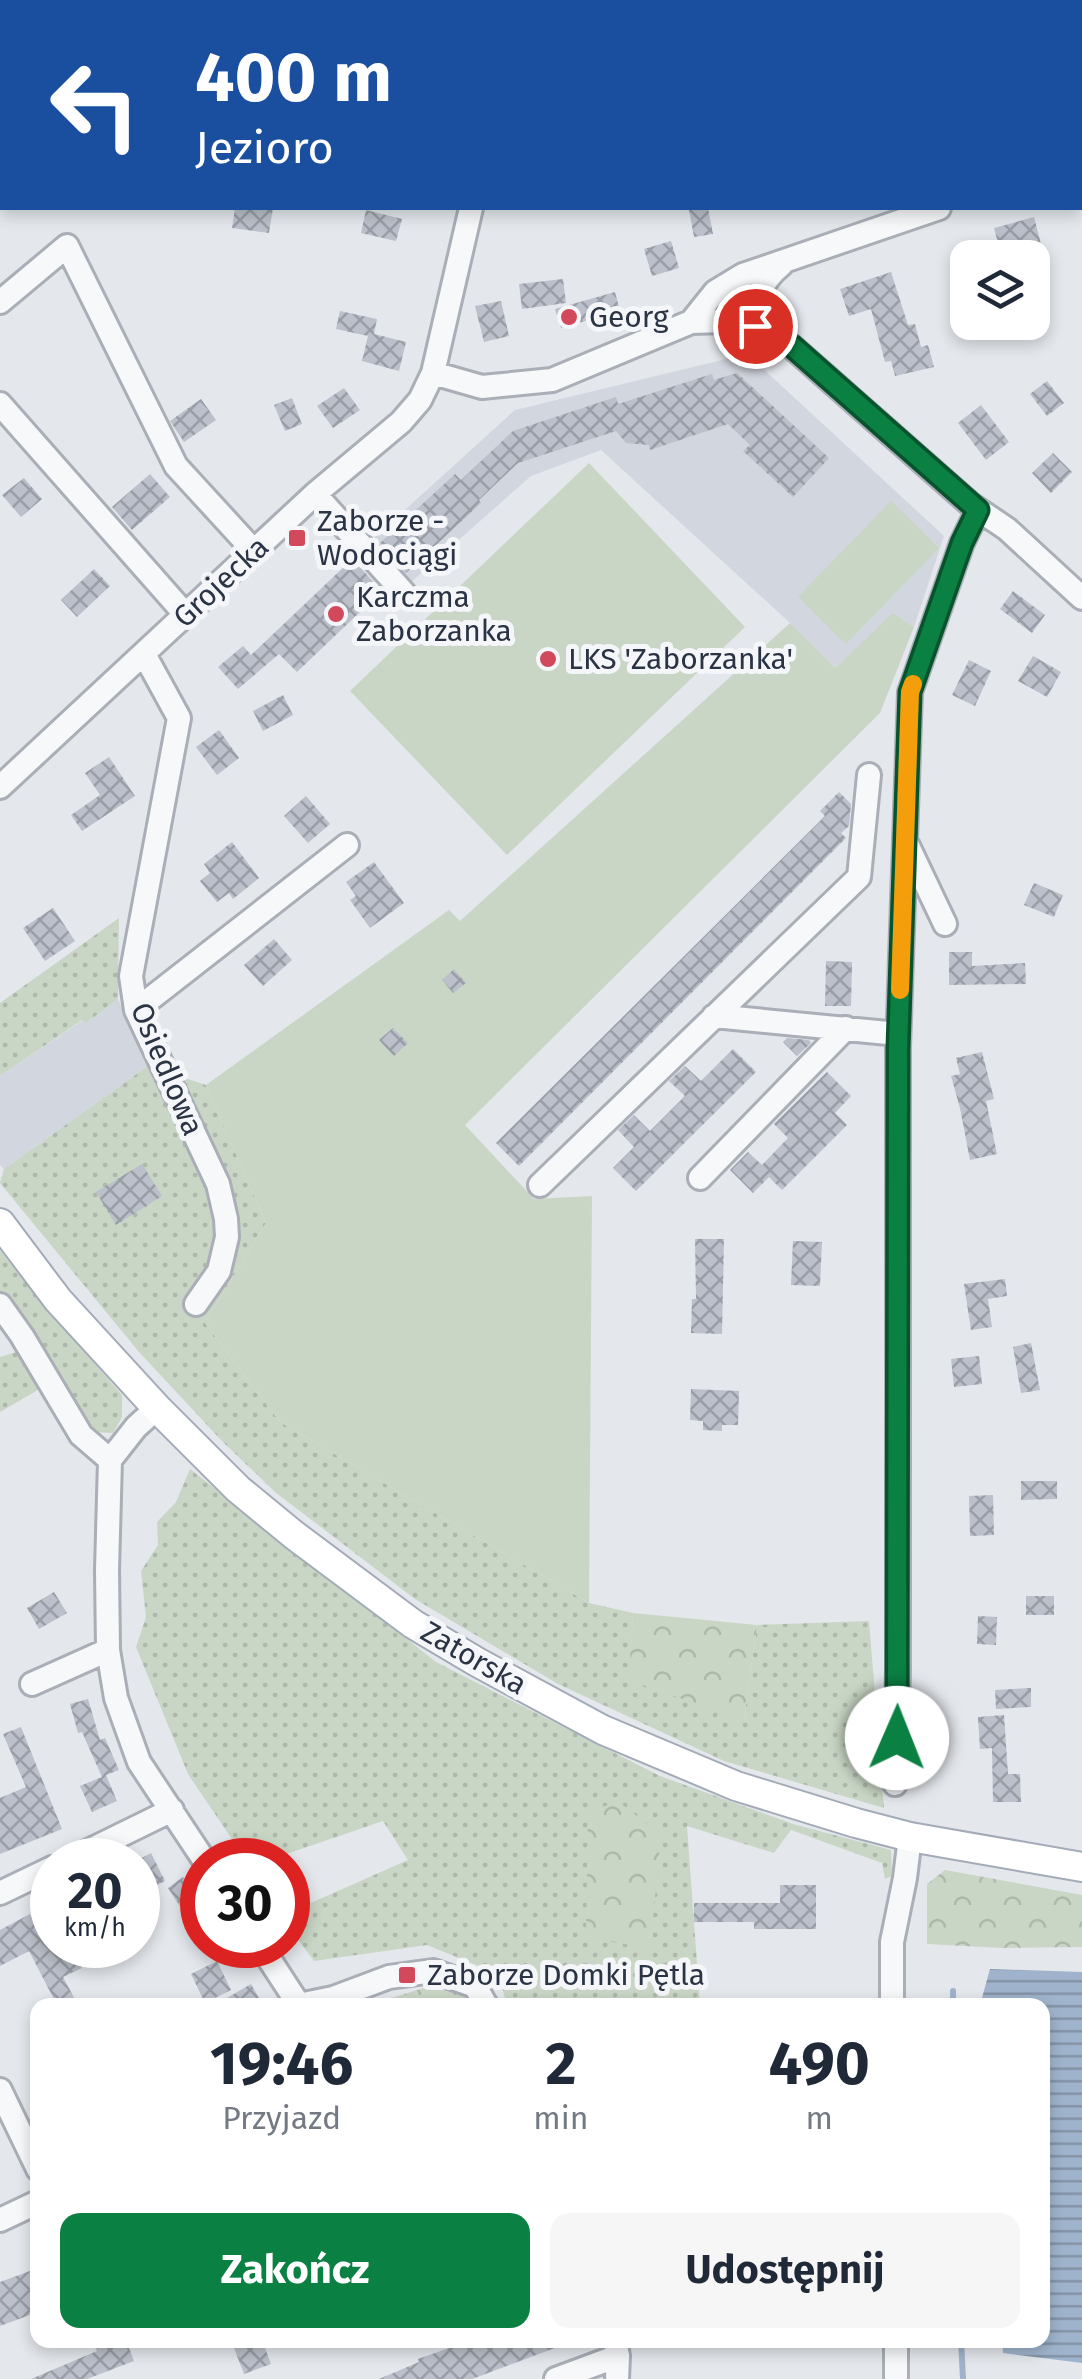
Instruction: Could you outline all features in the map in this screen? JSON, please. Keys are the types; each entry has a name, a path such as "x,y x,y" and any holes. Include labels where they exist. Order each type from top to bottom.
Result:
{"main road":[{"name":"Zatorska","path":"0,1223 58,1300 157,1408 238,1488 294,1536 413,1624 603,1730 736,1786 910,1836 1082,1867"}],"street":[{"name":"Grojecka","path":"0,786 315,494 401,422 420,400 433,373 470,210"},
{"path":"691,322 715,292 743,275 934,210"},
{"path":"0,302 67,246 176,466 254,551"},
{"path":"755,326 765,279 787,260"},
{"path":"433,373 482,387 552,380 691,322 724,321 755,326 792,346 1082,598"},
{"path":"0,404 185,614"},
{"path":"315,494 404,593"},
{"path":"895,1784 898,1034 910,692 962,543 978,510"},
{"name":"Osiedlowa","path":"144,654 178,718 131,976 136,1010 218,1184 226,1218 227,1237 219,1271 196,1304"},
{"path":"540,1185 860,877 869,776"},
{"path":"904,839 945,924"},
{"path":"136,1010 347,846"},
{"path":"714,1016 898,1034"},
{"path":"700,1178 846,1028"},
{"path":"0,1306 81,1435 110,1460"},
{"path":"157,1408 110,1460 108,1650 116,1698 139,1762 190,1838"},
{"path":"32,1684 108,1650"},
{"path":"115,1838 172,1810"},
{"path":"892,1998 892,1942 910,1836"},
{"path":"0,1893 30,1879"},
{"path":"275,1968 294,1998"},
{"path":"333,1998 389,1977 434,1971 476,1986 482,1998"},
{"path":"0,2090 30,2152"},
{"path":"0,2220 30,2206"},
{"path":"896,2348 896,2379"},
{"path":"556,2379 617,2358"}],"shaded area":[{"path":"747,354 944,536 914,627 893,614 835,668 601,450 531,476 392,599 353,557 515,410"},
{"path":"118,999 148,1066 4,1169 0,1165 0,1076"}],"green space":[{"name":"LKS 'Zaborzanka'","path":"589,463 745,627 507,855 350,691"},
{"path":"891,501 939,548 846,644 798,597"},
{"path":"893,613 914,627 880,713 465,1125 534,1199 592,1196 589,1603 280,1422 205,1323 266,1223 206,1085 449,910 460,921 790,623 835,668"},
{"path":"119,918 118,999 0,1076 0,1003"},
{"path":"148,1066 206,1085 266,1223 205,1323 280,1422 589,1603 633,1613 630,1680 744,1720 757,1625 869,1621 884,1808 724,1761 558,1684 415,1599 275,1492 221,1440 139,1352 0,1183 4,1169"},
{"path":"0,1250 122,1395 122,1417 113,1433 94,1432 0,1291"},
{"path":"16,1352 43,1387 0,1412 0,1357"},
{"path":"190,1469 436,1662 660,1776 793,1824 891,1850 892,1876 885,1879 882,1863 791,1830 774,1853 687,1826 699,1998 505,1998 498,1974 427,1945 314,1961 310,1956 310,1903 408,1860 383,1821 310,1846 310,1838 231,1838 188,1774 136,1647 146,1617 141,1571 158,1545 157,1522 176,1502"},
{"path":"633,1613 757,1625 744,1721 629,1680"},
{"path":"619,1802 661,1835 650,1948 586,1938 588,1811"},
{"path":"945,1870 1082,1895 1082,1947 927,1944 927,1884"},
{"path":"424,1988 458,1990 470,1998 392,1998"}],"water":[{"path":"990,1969 1082,1972 1082,2363 1003,2353 1003,2348 1050,2348 1050,1998 982,1998"}],"building":[{"path":"235,210 273,210 269,233 232,228"},
{"path":"366,210 402,219 396,241 361,233"},
{"path":"689,210 708,210 713,234 694,237"},
{"path":"1034,217 1040,240 997,240 994,228"},
{"path":"671,241 679,268 652,276 644,249"},
{"path":"891,272 908,325 915,324 921,347 928,345 934,367 895,376 891,361 885,362 871,309 849,316 840,289"},
{"path":"563,279 566,303 522,309 519,284"},
{"path":"615,292 620,311 561,328 555,309"},
{"path":"501,301 509,336 484,342 475,306"},
{"path":"340,311 377,319 374,334 406,342 399,371 362,361 368,336 336,329"},
{"path":"737,373 829,458 793,497 743,451 750,445 728,424 650,450 649,445 626,443 616,431 518,463 406,573 380,543 455,474 461,480 513,431 616,397 618,404 712,374 714,380"},
{"path":"1047,381 1064,403 1047,416 1030,394"},
{"path":"344,388 360,410 333,428 317,406"},
{"path":"292,398 302,424 285,431 274,405"},
{"path":"201,399 216,420 184,442 170,421"},
{"path":"981,405 1009,442 986,460 958,423"},
{"path":"1053,453 1072,472 1051,493 1032,473"},
{"path":"150,474 170,497 132,530 112,507"},
{"path":"24,478 42,499 21,517 2,495"},
{"path":"349,562 354,567 357,564 382,591 297,672 279,654 238,689 218,667 243,646 251,655"},
{"path":"94,569 110,586 77,617 61,600"},
{"path":"1013,591 1045,615 1032,633 1000,609"},
{"path":"1033,656 1061,672 1047,697 1018,681"},
{"path":"969,660 991,671 975,706 952,695"},
{"path":"283,695 293,715 263,731 253,711"},
{"path":"219,730 239,758 217,775 196,747"},
{"path":"109,757 135,796 82,831 71,815 100,795 85,773"},
{"path":"839,792 851,804 849,826 841,833 846,838 519,1166 496,1143 825,816 820,811"},
{"path":"306,796 330,824 308,843 284,816"},
{"path":"232,842 259,878 233,899 229,893 217,902 200,881 210,873 204,864"},
{"path":"374,862 404,903 370,928 350,900 356,896 346,882"},
{"path":"1034,883 1063,895 1054,917 1024,905"},
{"path":"53,908 75,941 45,961 23,928"},
{"path":"274,939 292,960 263,986 244,965"},
{"path":"949,952 972,952 972,966 1025,963 1026,984 949,985"},
{"path":"826,961 852,962 851,1006 825,1006"},
{"path":"454,969 466,983 453,993 442,980"},
{"path":"393,1028 408,1043 394,1056 379,1040"},
{"path":"787,1038 811,1043 797,1056 783,1042"},
{"path":"733,1049 756,1072 636,1191 613,1168 634,1147 618,1130 634,1115 650,1131 685,1096 669,1081 685,1066 701,1081"},
{"path":"982,1052 994,1099 986,1101 997,1154 970,1160 951,1076 960,1074 956,1058"},
{"path":"827,1072 851,1096 835,1113 847,1125 782,1190 769,1177 753,1193 730,1170 748,1152 762,1165 788,1138 774,1124"},
{"path":"142,1164 162,1196 116,1225 96,1192"},
{"path":"695,1239 724,1239 722,1334 691,1333 692,1299 696,1299"},
{"path":"793,1241 822,1242 820,1286 791,1285"},
{"path":"1005,1279 1007,1296 988,1299 992,1327 971,1330 964,1284"},
{"path":"1031,1343 1040,1390 1021,1393 1013,1347"},
{"path":"979,1356 982,1384 954,1387 951,1359"},
{"path":"691,1389 739,1391 738,1425 722,1425 722,1431 703,1430 703,1421 690,1420"},
{"path":"1021,1481 1057,1481 1057,1499 1021,1500"},
{"path":"993,1495 994,1535 970,1536 969,1496"},
{"path":"54,1592 67,1613 39,1629 27,1608"},
{"path":"1026,1596 1054,1596 1054,1615 1026,1615"},
{"path":"978,1616 997,1617 996,1645 977,1644"},
{"path":"1031,1688 1031,1707 996,1709 995,1690"},
{"path":"88,1699 100,1740 105,1738 119,1770 106,1775 117,1801 92,1812 80,1786 102,1777 82,1732 78,1733 70,1704"},
{"path":"1004,1715 1008,1774 1020,1774 1021,1802 993,1802 992,1748 980,1749 978,1717"},
{"path":"21,1727 62,1829 30,1838 30,1842 0,1854 0,1798 26,1787 3,1734"},
{"path":"180,1879 180,1906 168,1888"},
{"path":"780,1885 816,1885 816,1929 754,1929 754,1922 694,1922 694,1903 780,1903"},
{"path":"30,1914 30,1953 0,1966 0,1930"},
{"path":"38,1968 82,1968 63,1977 74,1998 53,1998"},
{"path":"203,1968 220,1968 231,1990 215,1998 203,1998 191,1974"},
{"path":"251,1984 259,1998 227,1998"},
{"path":"30,2271 30,2315 0,2326 0,2282"},
{"path":"96,2348 129,2348 134,2361 87,2379 31,2379 97,2351"},
{"path":"234,2348 265,2348 271,2364 244,2374"},
{"path":"449,2348 555,2348 472,2379 379,2379 419,2362 418,2359"}],"waterway":[{"path":"953,1991 953,1998"},
{"path":"961,2348 963,2379"}],"slow traffic":[{"path":"900,990 913,684"}],"place":[{"name":"Georg","path":"569,317"},
{"name":"Zaborze - Wodociągi","path":"297,538"},
{"name":"Karczma Zaborzanka","path":"336,614"},
{"name":"LKS 'Zaborzanka'","path":"548,659"},
{"name":"Zaborze Domki Pętla","path":"407,1975"}],"route":[{"path":"755,326 792,346 978,510 962,543 910,692 898,1048 897,1738"}]}
